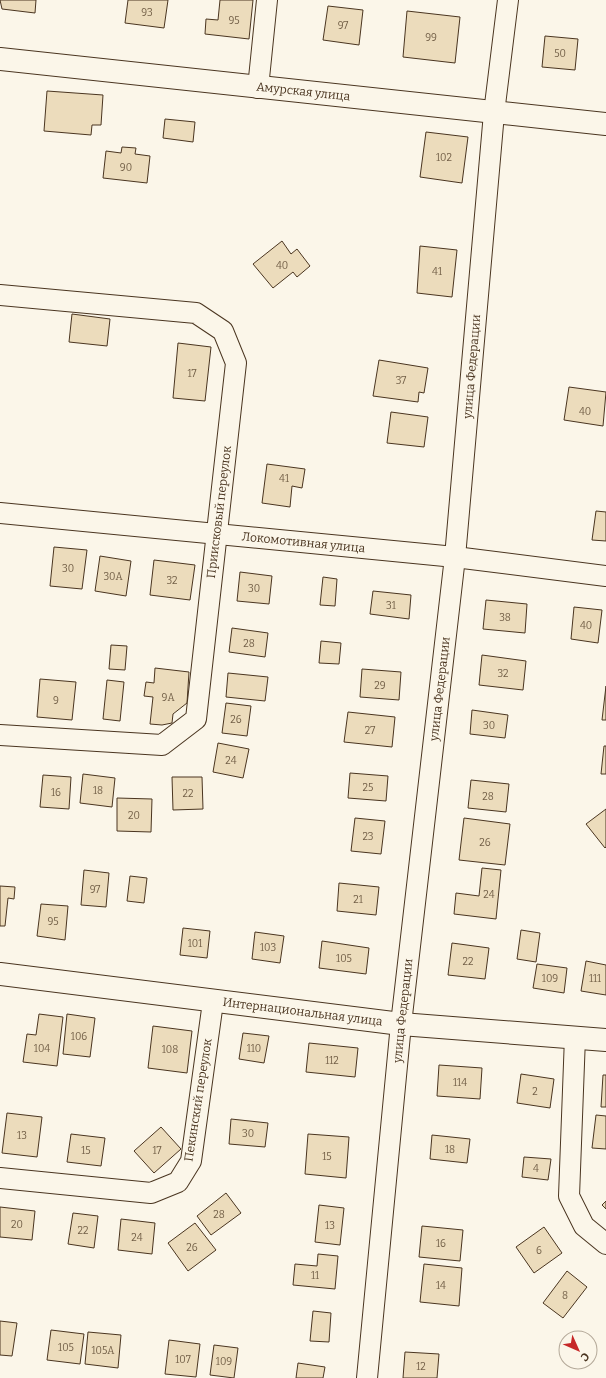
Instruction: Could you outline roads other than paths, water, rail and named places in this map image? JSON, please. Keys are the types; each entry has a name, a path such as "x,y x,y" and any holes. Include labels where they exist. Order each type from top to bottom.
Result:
{"street":[{"path":"258,88 267,0"},
{"name":"улица Федерации","path":"367,1378 401,1024 455,558 494,113 508,0"},
{"name":"Амурская улица","path":"0,59 258,88 606,124"},
{"name":"Приисковый переулок","path":"0,294 196,313 224,332 236,363 196,720 162,745 0,735"},
{"name":"Локомотивная улица","path":"0,512 455,558 606,576"},
{"name":"Интернациональная улица","path":"0,974 213,1002 401,1024 606,1040"},
{"name":"Пекинский переулок","path":"0,1178 152,1193 178,1182 191,1161 213,1002"},
{"path":"575,1037 569,1196 584,1226 606,1244"}]}
